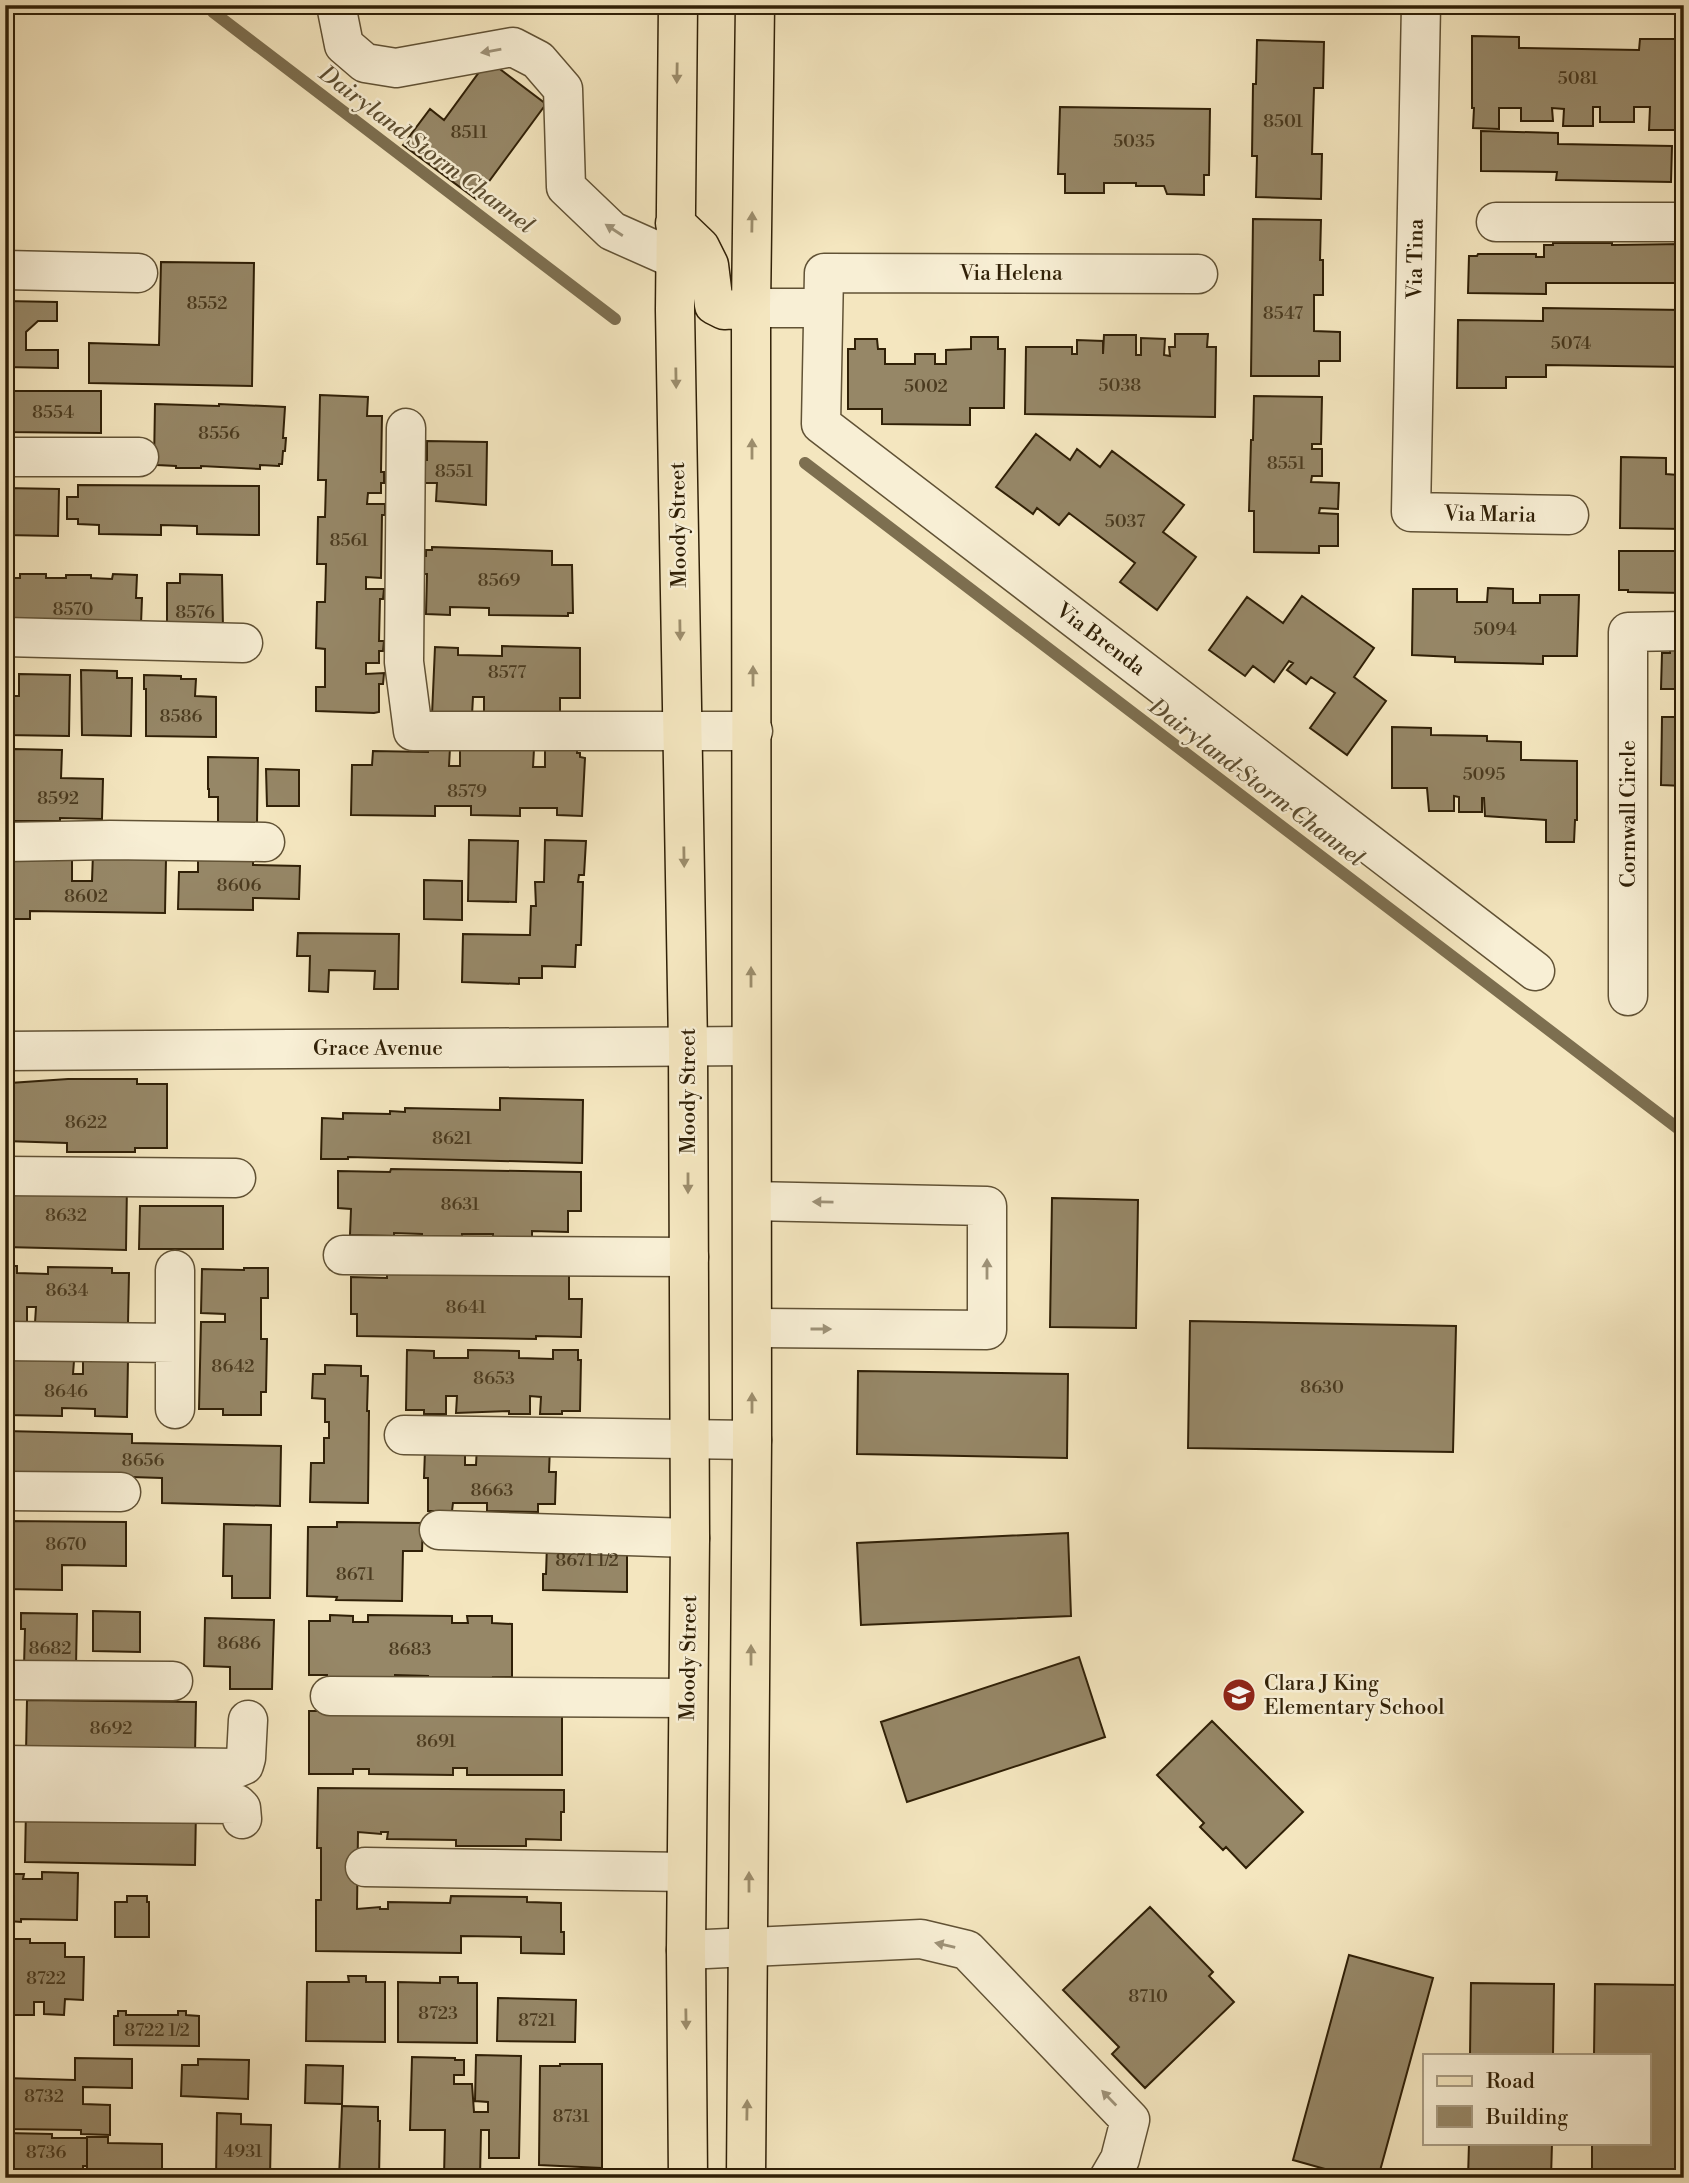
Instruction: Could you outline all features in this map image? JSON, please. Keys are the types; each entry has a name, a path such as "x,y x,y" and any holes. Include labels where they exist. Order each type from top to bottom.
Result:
{"main road":[{"name":"Moody Street","path":"678,5 675,241 688,1046 690,1439 685,1951 688,2178"},
{"path":"746,2178 753,1328 751,309 755,5"},
{"path":"675,241 700,247 709,265 714,305 724,310 751,309"}],"street":[{"path":"336,5 344,45 365,63 396,68 513,47 538,60 564,89 566,187 612,231 675,241"},
{"name":"Via Tina","path":"1411,512 1421,5"},
{"path":"1496,222 1684,222"},
{"path":"5,270 138,273"},
{"name":"Via Helena","path":"751,309 824,291 1198,274"},
{"name":"Via Brenda","path":"824,291 821,424 1535,971"},
{"path":"406,428 404,662 413,731 753,731"},
{"path":"5,457 139,457"},
{"name":"Via Maria","path":"1411,512 1569,515"},
{"name":"Cornwall Circle","path":"1628,996 1628,632 1684,631"},
{"path":"5,637 243,643"},
{"path":"5,842 265,842"},
{"name":"Grace Avenue","path":"5,1051 751,1046"},
{"path":"5,1176 236,1178"},
{"path":"753,1201 988,1206 987,1330 753,1328"},
{"path":"343,1255 689,1258"},
{"path":"175,1270 175,1409"},
{"path":"5,1341 175,1343"},
{"path":"404,1435 752,1440"},
{"path":"5,1491 121,1492"},
{"path":"439,1530 690,1538"},
{"path":"5,1680 173,1681"},
{"path":"330,1696 688,1698"},
{"path":"5,1765 237,1768 244,1765 247,1758 248,1720"},
{"path":"5,1802 237,1804 241,1808 242,1819"},
{"path":"366,1867 686,1872"},
{"path":"685,1951 921,1939 967,1950 1130,2120 1119,2159 1109,2178"}],"building":[{"path":"1472,36 1519,37 1519,48 1639,50 1640,39 1684,39 1684,108 1680,108 1680,130 1649,130 1650,107 1634,107 1634,122 1600,122 1600,107 1593,107 1593,126 1563,126 1564,109 1552,108 1553,121 1521,121 1521,108 1499,108 1499,129 1473,128"},
{"path":"1257,40 1324,42 1323,88 1314,88 1312,154 1322,154 1321,199 1256,197 1257,156 1252,156 1253,84 1256,84"},
{"path":"488,60 546,104 476,199 403,145 430,109 444,120"},
{"path":"1060,107 1210,109 1209,175 1204,175 1204,195 1167,194 1164,186 1136,186 1136,183 1104,183 1104,193 1065,193 1065,174 1058,174"},
{"path":"1481,131 1558,133 1558,144 1672,146 1671,182 1556,180 1557,172 1481,171"},
{"path":"1253,219 1321,220 1323,295 1314,295 1314,331 1340,332 1340,361 1319,361 1319,376 1251,376"},
{"path":"1684,244 1684,283 1546,283 1546,294 1468,293 1469,256 1536,254 1536,257 1544,257 1544,245"},
{"path":"161,262 254,263 252,386 89,383 89,343 159,345"},
{"path":"5,301 57,302 57,321 38,321 26,332 26,350 58,350 58,368 5,367"},
{"path":"1543,308 1684,310 1684,367 1546,365 1546,377 1506,377 1506,388 1457,388 1458,320 1543,321"},
{"path":"1175,334 1208,334 1207,347 1216,347 1215,417 1025,414 1026,347 1072,347 1072,354 1077,354 1077,340 1103,341 1103,354 1104,335 1136,335 1136,355 1141,355 1141,338 1165,339 1164,355 1170,356 1169,347 1175,347"},
{"path":"971,337 998,337 998,349 1005,349 1004,408 970,408 970,425 882,424 882,409 848,409 848,349 855,349 855,339 877,339 878,349 885,349 885,364 915,364 915,354 935,354 935,364 946,364 946,350 971,349"},
{"path":"5,391 101,391 101,433 5,432"},
{"path":"320,395 368,397 367,416 382,416 381,472 384,472 384,483 381,483 381,493 368,493 367,504 385,504 385,515 382,515 381,578 366,577 366,589 384,589 383,599 380,599 379,641 384,641 383,651 379,651 379,663 366,663 366,674 384,673 383,684 379,684 379,712 374,713 316,711 316,687 325,687 325,649 316,648 317,602 325,602 326,564 317,564 318,517 325,517 326,480 318,480"},
{"path":"1254,396 1322,397 1321,444 1312,444 1312,449 1322,449 1322,476 1312,476 1311,482 1339,483 1338,509 1320,508 1319,513 1338,514 1338,546 1319,546 1319,553 1254,552 1254,511 1249,511"},
{"path":"155,404 285,407 283,438 286,438 282,464 260,465 260,469 201,466 176,468 157,465 154,463"},
{"path":"1036,434 1070,460 1077,449 1100,467 1112,451 1184,505 1163,532 1196,557 1157,610 1120,582 1135,563 1069,513 1059,525 1037,508 1033,514 996,487"},
{"path":"427,441 487,442 486,505 436,501 437,483 421,483 422,460 427,460"},
{"path":"1621,457 1666,458 1666,474 1678,475 1678,470 1684,470 1684,529 1620,528"},
{"path":"78,485 259,486 259,535 197,534 197,526 161,525 161,535 99,534 99,525 78,524 78,519 67,519 67,497 78,497"},
{"path":"5,488 59,489 58,536 5,535"},
{"path":"432,547 552,551 552,565 572,565 573,613 568,613 568,616 489,615 489,608 450,607 450,615 426,614 427,574 424,574 424,556 426,550 432,550"},
{"path":"1619,551 1684,551 1684,593 1619,590"},
{"path":"20,574 46,574 46,578 91,575 91,578 112,579 113,574 137,575 136,598 142,598 141,624 5,620 5,578 20,578"},
{"path":"180,574 222,575 223,629 167,625 167,583 180,583"},
{"path":"1488,588 1513,589 1513,603 1540,603 1540,595 1579,595 1577,656 1543,656 1543,664 1455,662 1455,657 1412,655 1413,589 1457,589 1457,602 1487,602"},
{"path":"1302,596 1374,648 1354,677 1386,701 1347,755 1310,728 1335,693 1311,677 1306,684 1287,670 1293,663 1289,661 1274,682 1253,666 1245,676 1209,650 1247,597 1283,623"},
{"path":"502,646 580,648 580,698 560,698 560,714 484,715 484,697 473,697 472,715 432,715 435,647 458,648 458,655 502,656"},
{"path":"1670,650 1684,650 1684,689 1661,689 1662,653 1670,653"},
{"path":"81,670 117,671 117,678 132,678 131,736 82,735"},
{"path":"19,674 70,675 69,736 5,735 5,696 19,696"},
{"path":"144,675 196,679 195,696 216,697 216,737 146,736"},
{"path":"1662,717 1684,717 1684,786 1661,785"},
{"path":"1392,727 1431,728 1431,735 1487,736 1487,741 1521,742 1521,760 1577,761 1577,820 1574,842 1546,842 1546,820 1485,816 1484,798 1482,812 1459,812 1459,797 1454,796 1454,811 1429,811 1427,788 1392,788"},
{"path":"428,748 450,748 449,766 460,766 460,748 534,749 533,767 545,767 545,749 577,750 580,757 585,758 582,816 557,815 557,808 520,808 520,816 471,815 471,806 435,806 435,816 351,815 352,765 372,765 373,751 428,752"},
{"path":"14,749 62,750 61,778 103,779 102,819 13,821"},
{"path":"208,757 258,758 257,824 218,824 218,797 209,797"},
{"path":"266,769 299,770 299,806 267,806"},
{"path":"469,840 518,841 516,902 468,901"},
{"path":"545,840 586,841 584,875 579,875 578,882 583,882 581,945 576,945 575,967 542,966 542,978 519,978 519,984 462,982 463,934 530,935 531,906 536,906 535,882 544,882"},
{"path":"5,850 72,851 72,881 92,881 93,853 166,859 165,913 30,911 30,919 5,919"},
{"path":"198,858 253,859 253,865 300,866 299,899 253,898 253,910 178,909 179,872 198,872"},
{"path":"424,880 462,881 462,920 424,919"},
{"path":"298,933 399,934 398,989 374,989 375,971 329,970 328,992 309,991 310,956 297,956"},
{"path":"68,1079 137,1079 137,1084 167,1084 167,1148 135,1148 135,1152 67,1152 67,1143 5,1141 5,1103 10,1103 10,1083"},
{"path":"500,1098 583,1100 582,1163 348,1157 321,1159 322,1118 343,1119 343,1113 390,1114 390,1111 405,1112 405,1108 500,1110"},
{"path":"391,1169 581,1172 581,1211 568,1211 568,1232 532,1231 532,1238 493,1237 493,1234 462,1234 462,1237 394,1233 394,1236 350,1235 351,1209 338,1208 338,1171 390,1172"},
{"path":"5,1183 127,1184 126,1250 5,1247"},
{"path":"1052,1198 1138,1200 1136,1328 1050,1327"},
{"path":"140,1206 223,1206 223,1249 139,1249"},
{"path":"5,1266 17,1266 17,1273 48,1274 48,1267 112,1268 112,1273 129,1273 128,1323 35,1323 36,1307 27,1307 27,1323 5,1325"},
{"path":"268,1268 268,1298 261,1298 261,1339 267,1339 266,1392 261,1392 261,1415 223,1415 223,1409 199,1409 201,1322 225,1322 225,1314 201,1313 202,1269"},
{"path":"387,1273 569,1274 569,1299 582,1299 581,1337 536,1336 536,1339 357,1336 357,1314 351,1314 351,1277 387,1278"},
{"path":"1190,1321 1456,1326 1453,1452 1188,1448"},
{"path":"407,1350 434,1351 434,1358 468,1358 468,1350 519,1351 519,1358 553,1359 553,1350 578,1350 578,1360 581,1360 580,1411 540,1414 541,1397 530,1396 530,1414 509,1414 509,1411 456,1413 457,1396 446,1396 446,1414 424,1414 424,1410 406,1410"},
{"path":"5,1355 74,1361 73,1374 83,1374 83,1361 128,1359 127,1417 95,1416 95,1409 62,1408 62,1416 5,1415"},
{"path":"325,1365 361,1366 361,1376 368,1376 368,1503 310,1502 311,1463 324,1463 324,1438 329,1438 329,1422 325,1422 325,1399 312,1398 313,1374 325,1374"},
{"path":"858,1371 1068,1374 1067,1458 857,1454"},
{"path":"5,1431 132,1434 132,1443 281,1446 280,1506 162,1503 162,1478 5,1473"},
{"path":"477,1446 550,1447 549,1472 556,1472 555,1504 538,1504 538,1512 487,1511 487,1503 453,1503 452,1511 428,1511 428,1478 424,1478 425,1450 465,1447 465,1465 476,1465"},
{"path":"5,1521 126,1522 126,1566 62,1565 62,1590 5,1589"},
{"path":"337,1522 423,1523 422,1551 403,1551 402,1601 336,1600 337,1597 307,1596 308,1527 337,1527"},
{"path":"224,1524 271,1525 270,1598 232,1598 232,1576 223,1576"},
{"path":"1068,1533 1071,1616 861,1625 857,1543"},
{"path":"547,1544 627,1546 627,1592 543,1590"},
{"path":"93,1611 140,1612 140,1652 93,1651"},
{"path":"21,1613 77,1614 76,1667 24,1666 25,1629 21,1629"},
{"path":"330,1615 353,1616 353,1622 368,1622 368,1615 452,1616 452,1623 468,1623 467,1616 492,1616 492,1623 512,1624 512,1677 493,1677 493,1680 428,1679 428,1676 395,1675 395,1679 327,1678 327,1675 309,1675 309,1621 330,1621"},
{"path":"205,1618 274,1620 272,1689 230,1689 230,1667 204,1666"},
{"path":"1079,1657 1105,1737 907,1802 881,1722"},
{"path":"27,1700 196,1702 195,1755 26,1753"},
{"path":"562,1710 562,1775 467,1775 467,1768 453,1768 453,1775 369,1774 369,1769 353,1769 353,1774 309,1774 309,1711"},
{"path":"1212,1721 1303,1812 1246,1868 1226,1847 1223,1850 1200,1827 1204,1823 1157,1775"},
{"path":"318,1788 564,1790 561,1840 526,1839 526,1846 456,1846 456,1840 387,1839 388,1832 358,1832 357,1909 388,1909 388,1902 450,1903 451,1896 527,1897 527,1902 561,1903 564,1954 521,1953 521,1937 461,1936 461,1953 316,1951 316,1900 321,1900 321,1848 317,1848"},
{"path":"26,1808 196,1810 195,1865 25,1862"},
{"path":"42,1872 78,1873 77,1920 8,1921 8,1916 5,1916 5,1874 24,1874 23,1879 42,1879"},
{"path":"127,1896 147,1896 149,1937 115,1937 115,1902 127,1902"},
{"path":"1150,1907 1213,1972 1209,1976 1234,2002 1145,2088 1112,2054 1119,2047 1063,1990"},
{"path":"8,1939 30,1939 30,1943 65,1943 65,1957 84,1957 83,2000 65,1999 64,2015 44,2014 44,2002 34,2002 34,2015 7,2015"},
{"path":"1349,1955 1433,1978 1378,2178 1357,2178 1293,2160"},
{"path":"348,1976 366,1976 366,1982 385,1982 385,2042 306,2041 307,1982 349,1982"},
{"path":"440,1977 458,1977 458,1983 477,1983 477,2043 398,2042 398,1982 440,1983"},
{"path":"1471,1983 1554,1984 1553,2054 1470,2054"},
{"path":"1595,1984 1678,1985 1675,2178 1592,2178 1592,2144 1650,2144 1650,2054 1594,2054"},
{"path":"498,1998 576,2000 575,2042 497,2041"},
{"path":"118,2011 126,2011 126,2015 178,2015 178,2011 186,2011 186,2015 199,2016 199,2046 114,2045 114,2016 118,2016"},
{"path":"476,2055 521,2056 519,2158 489,2158 489,2130 481,2130 480,2178 444,2178 445,2130 410,2130 412,2057 464,2060 464,2075 454,2075 454,2084 472,2084 474,2112 488,2112 488,2102 475,2101"},
{"path":"75,2058 132,2059 132,2088 83,2087 83,2104 110,2105 110,2135 81,2134 81,2130 5,2129 5,2078 75,2080"},
{"path":"198,2059 249,2060 248,2099 181,2096 182,2065 198,2065"},
{"path":"602,2064 602,2168 539,2165 540,2066"},
{"path":"306,2065 343,2066 342,2104 305,2103"},
{"path":"342,2106 378,2107 379,2178 339,2178"},
{"path":"217,2113 241,2114 241,2124 271,2125 270,2178 216,2178"},
{"path":"5,2133 52,2134 52,2138 87,2138 87,2166 83,2166 83,2171 58,2171 58,2178 5,2178"},
{"path":"87,2137 108,2137 108,2143 162,2144 162,2178 84,2178 84,2171 87,2171"},
{"path":"1469,2144 1552,2144 1551,2178 1468,2178"}],"waterway":[{"name":"Dairyland Storm Channel","path":"213,12 615,319"},
{"name":"Dairyland Storm Channel","path":"805,463 1684,1133"}],"place":[{"name":"Clara J King Elementary School","path":"1239,1695"}]}
